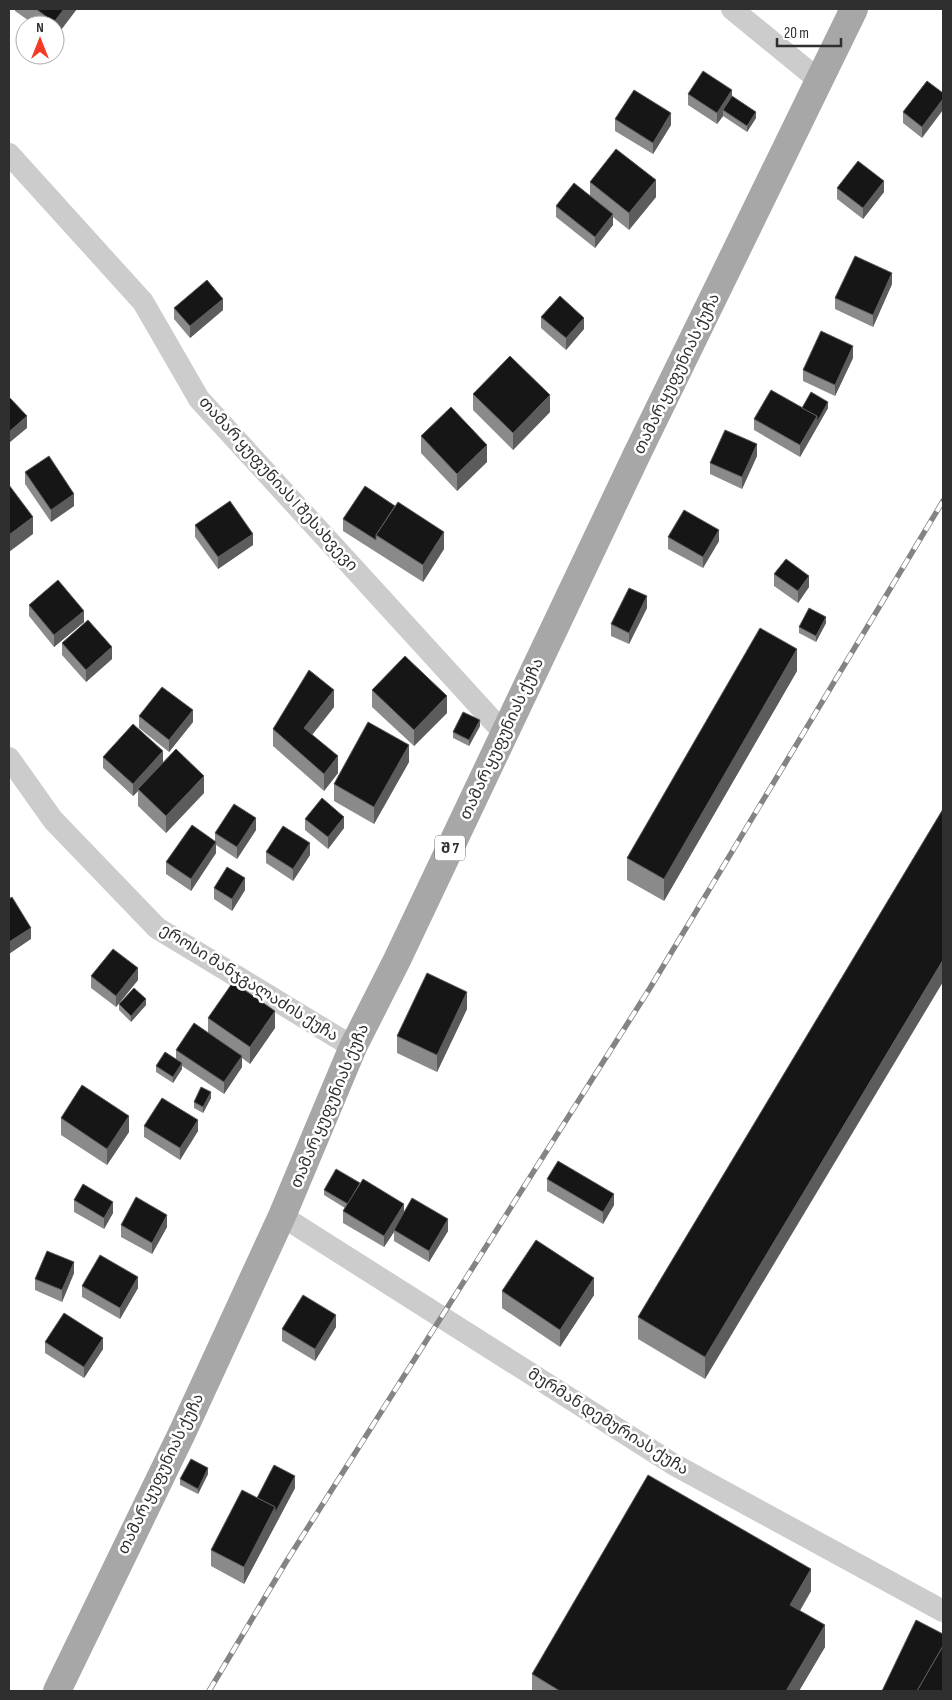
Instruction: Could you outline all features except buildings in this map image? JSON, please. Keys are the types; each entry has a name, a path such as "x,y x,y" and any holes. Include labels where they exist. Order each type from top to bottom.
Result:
{"main road":[{"name":"თამარ ყუფუნიას ქუჩა","path":"57,1691 183,1431 282,1216 353,1047 505,734 637,454 854,9"}],"street":[{"path":"732,9 820,81"},
{"name":"თამარ ყუფუნიას I შესახვევი","path":"9,154 143,302 199,399 505,734"},
{"name":"ეროსი მანჯგალაძის ქუჩა","path":"9,758 54,820 157,928 353,1047"},
{"name":"მურმან დემურიას ქუჩა","path":"282,1216 673,1464 943,1611"}],"railway":[{"path":"209,1691 286,1562 650,988 943,501"}]}
